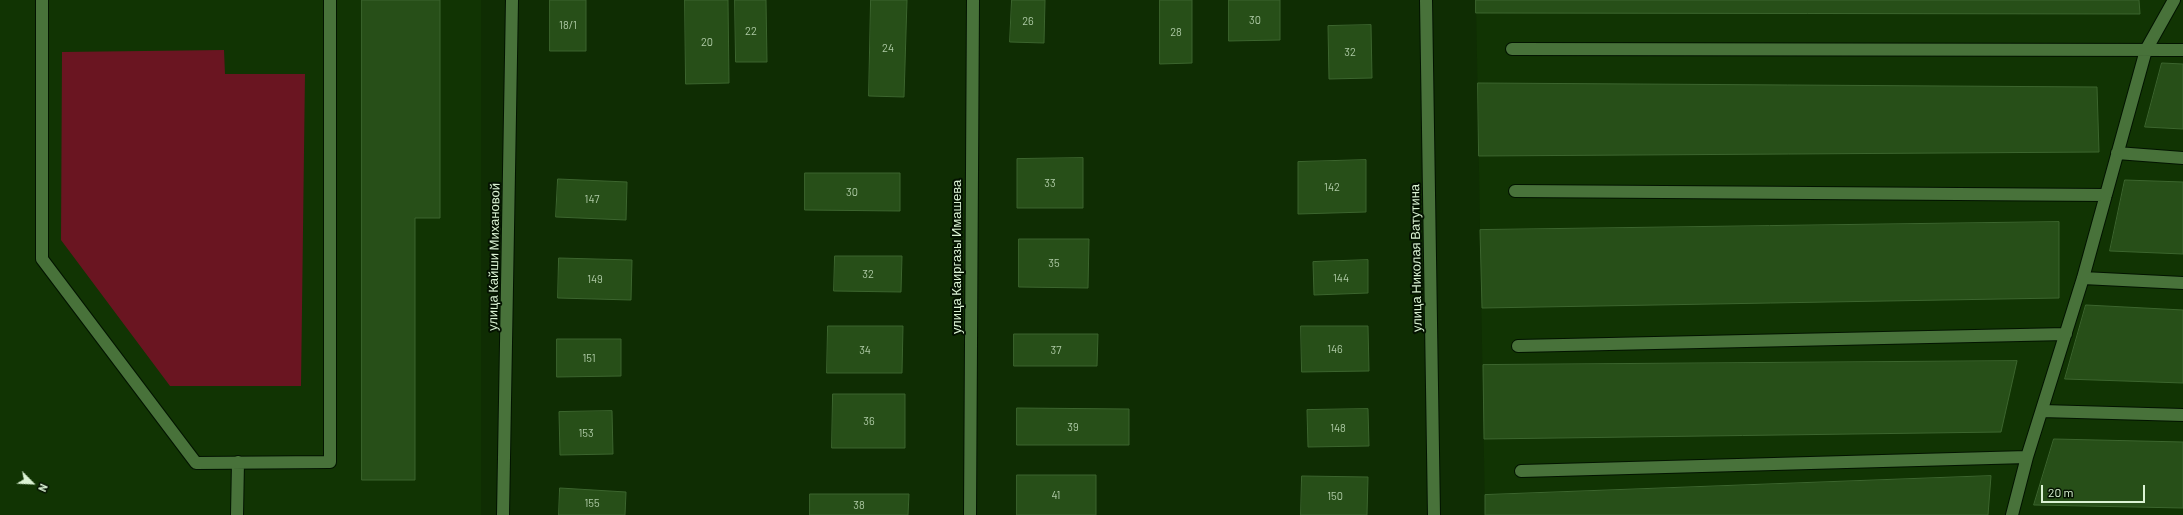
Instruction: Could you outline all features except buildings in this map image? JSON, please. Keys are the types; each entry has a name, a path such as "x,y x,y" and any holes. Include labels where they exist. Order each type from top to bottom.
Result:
{"street":[{"path":"42,0 42,259 196,463 330,462 330,0"},
{"name":"улица Кайши Михановой","path":"503,515 512,0"},
{"name":"улица Каиргазы Имашева","path":"970,515 973,0"},
{"name":"улица Николая Ватутина","path":"1426,0 1434,515"},
{"path":"2012,515 2028,457 2083,278 2146,50 2174,0"},
{"path":"1512,49 2183,50"},
{"path":"2117,153 2183,158"},
{"path":"1515,191 2106,195"},
{"path":"2083,278 2183,283"},
{"path":"1518,346 2066,334"},
{"path":"2042,411 2183,415"},
{"path":"1521,471 2028,457"},
{"path":"237,515 238,462"}],"shaded area":[{"path":"0,0 481,0 481,515 0,515"},
{"path":"1476,0 2183,0 2183,515 1485,515"},
{"path":"224,50 225,74 305,74 301,386 170,386 61,240 62,52"}]}
